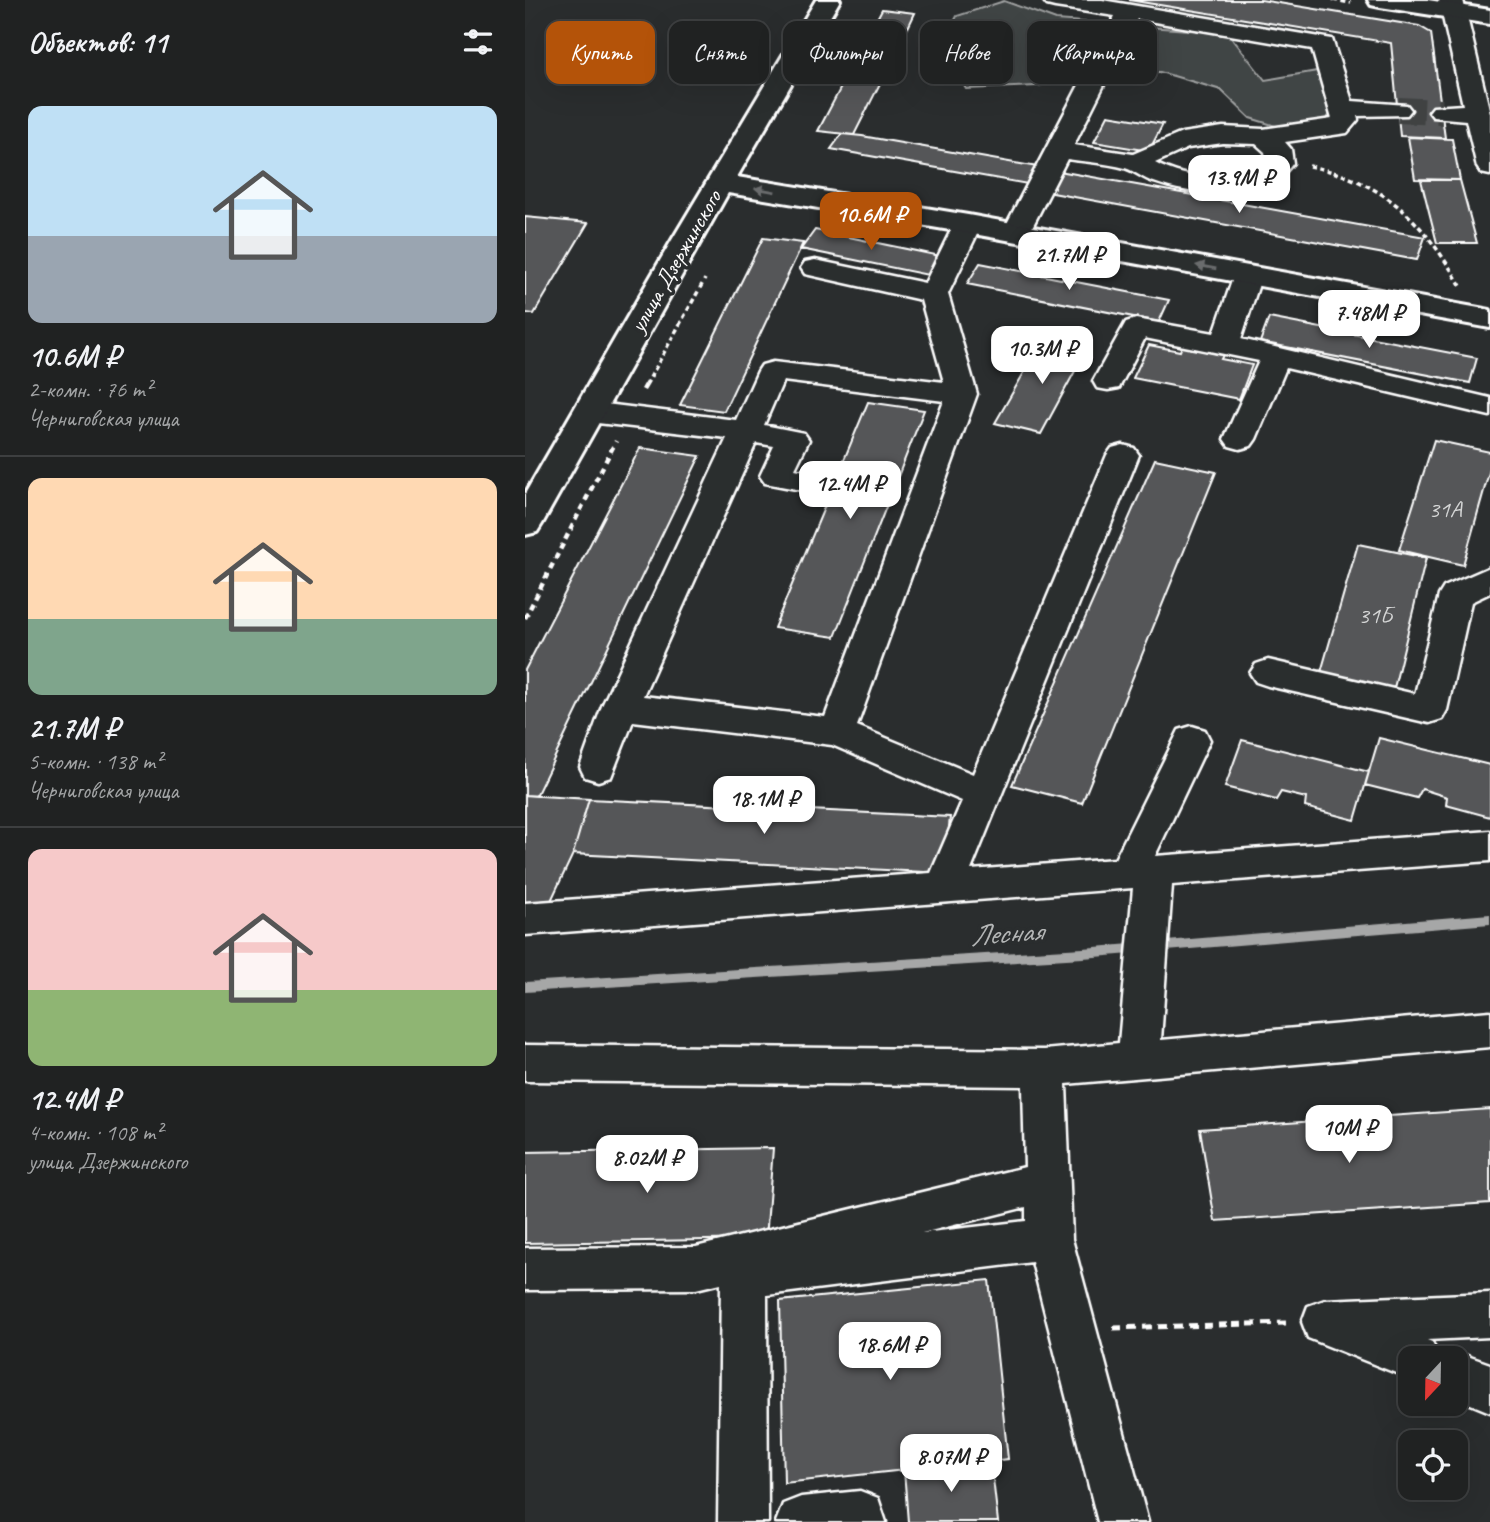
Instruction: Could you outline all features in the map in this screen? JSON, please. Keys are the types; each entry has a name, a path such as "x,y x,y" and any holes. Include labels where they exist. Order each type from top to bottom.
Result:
{"main road":[{"name":"улица Дзержинского","path":"525,524 828,0"},
{"path":"1380,0 1451,5 1490,17"},
{"path":"721,183 968,224 1490,319"}],"street":[{"path":"1055,0 1323,44 1345,120 1338,128 1263,137 1223,135 1182,141 1136,162 1058,150"},
{"path":"1451,5 1490,167"},
{"path":"1016,233 1129,12"},
{"path":"1341,108 1398,110"},
{"path":"1442,111 1477,113"},
{"path":"1136,162 1146,172 1174,181 1210,184 1244,182 1268,175 1280,163 1278,149 1263,137"},
{"path":"837,732 962,394 934,294 968,224"},
{"path":"815,268 934,294"},
{"path":"1224,344 1248,275"},
{"path":"1108,381 1136,328 1224,344 1489,403"},
{"path":"1240,439 1276,356"},
{"path":"598,767 619,706 773,371 962,394"},
{"path":"589,412 746,431 793,440 776,476 812,482"},
{"path":"944,889 1123,456"},
{"path":"1268,673 1429,710 1456,595 1490,579"},
{"path":"619,706 837,732 983,794"},
{"path":"1139,1059 1140,874 1192,740"},
{"path":"525,919 1490,846"},
{"path":"525,1063 1044,1068 1490,1029"},
{"path":"1044,1068 1049,1239 1123,1522"},
{"path":"525,1269 696,1268 1047,1182"},
{"path":"743,1522 744,1276 1049,1239"},
{"path":"1325,1322 1490,1315"},
{"path":"1325,1322 1398,1351"},
{"path":"1468,1380 1490,1388"},
{"path":"801,1522 860,1516 861,1522"}],"path":[{"path":"1280,163 1319,168 1347,176 1378,194 1426,232 1462,288 1471,289"},
{"path":"525,618 628,417 706,277"},
{"path":"1073,1329 1325,1322"}],"shaded area":[{"path":"1004,1 1056,20 1069,21 1027,21 1027,84 1049,84 966,89 963,84 1013,84 1013,21 954,21 957,16"},
{"path":"1157,28 1228,33 1265,80 1323,70 1332,113 1308,136 1250,118 1221,90 1157,72"}],"building":[{"path":"1129,0 1261,0 1419,26 1431,33 1445,138 1400,136 1391,43"},
{"path":"882,9 915,13 906,32 906,21 876,21"},
{"path":"843,84 880,84 854,135 818,131"},
{"path":"1108,115 1163,124 1149,151 1094,142"},
{"path":"842,134 1043,168 1033,185 831,149"},
{"path":"1408,137 1452,139 1460,180 1415,179"},
{"path":"1059,171 1425,237 1417,260 1047,192"},
{"path":"1421,180 1460,180 1477,243 1437,243"},
{"path":"525,217 588,223 534,314 525,313"},
{"path":"815,230 940,256 928,275 801,249"},
{"path":"763,238 803,243 724,411 680,405"},
{"path":"980,263 1169,300 1159,322 967,284"},
{"path":"1269,318 1477,358 1470,383 1260,342"},
{"path":"1044,338 1088,347 1041,434 995,423"},
{"path":"1149,345 1180,351 1182,346 1223,355 1221,359 1252,365 1239,399 1133,378"},
{"path":"868,402 924,410 835,637 774,628"},
{"path":"1434,440 1490,452 1490,469 1463,565 1399,550"},
{"path":"640,448 700,456 536,796 525,795 525,670"},
{"path":"1155,459 1216,472 1082,803 1012,785"},
{"path":"1358,544 1426,558 1394,688 1321,672"},
{"path":"1379,738 1490,765 1490,817 1446,805 1447,797 1422,789 1417,798 1365,785"},
{"path":"1242,740 1369,772 1355,820 1305,807 1306,798 1281,792 1276,800 1225,787"},
{"path":"525,795 589,799 573,854 549,905 525,902"},
{"path":"589,799 950,817 944,873 573,854"},
{"path":"1490,1109 1490,1203 1215,1221 1200,1129"},
{"path":"773,1148 766,1239 525,1243 525,1152"},
{"path":"989,1280 1008,1459 784,1483 780,1301"},
{"path":"991,1461 998,1522 908,1522 904,1470"}],"waterway":[{"name":"Лесная","path":"525,987 1083,953 1490,919"}],"tunnel":[{"path":"1398,110 1442,112"}]}
